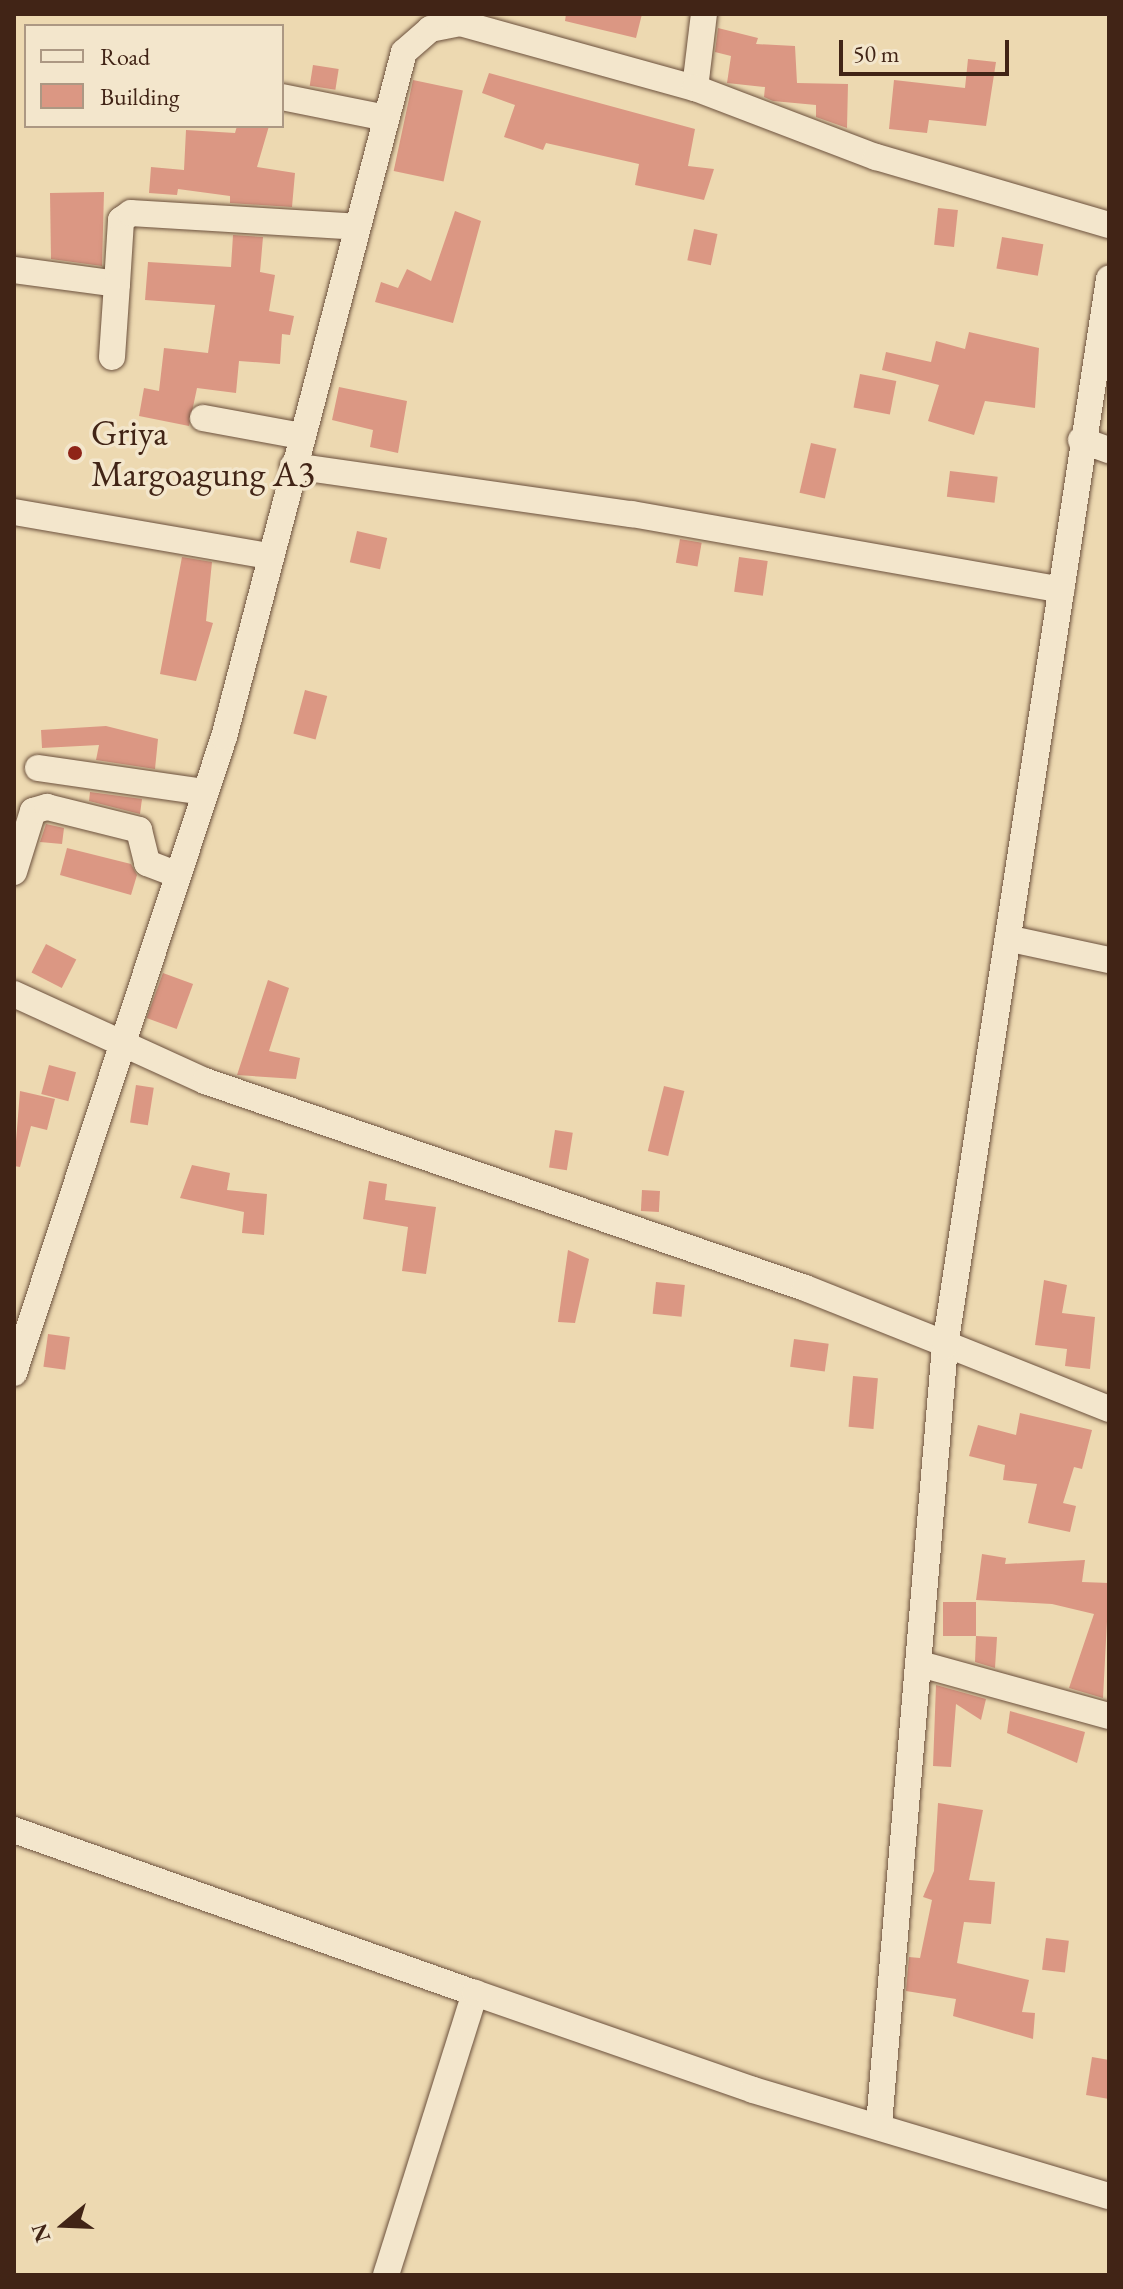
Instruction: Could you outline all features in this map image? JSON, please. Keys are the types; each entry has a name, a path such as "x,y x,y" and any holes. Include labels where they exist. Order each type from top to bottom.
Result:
{"street":[{"path":"695,88 704,14"},
{"path":"14,1373 118,1042 204,792 404,52 440,19 695,88 876,157 1109,225"},
{"path":"284,97 386,118"},
{"path":"112,357 121,220 131,213 357,227"},
{"path":"14,270 117,284"},
{"path":"879,2124 945,1346 1011,939 1081,440 1109,279"},
{"path":"203,418 301,436"},
{"path":"1081,440 1109,450"},
{"path":"293,466 632,514 1061,590"},
{"path":"14,512 270,556"},
{"path":"38,768 204,792"},
{"path":"14,872 33,811 47,807 139,830 147,863 176,874"},
{"path":"1011,939 1109,960"},
{"path":"14,994 205,1081 805,1288 1109,1409"},
{"path":"920,1664 1109,1716"},
{"path":"14,1830 753,2090 879,2124 1109,2196"},
{"path":"386,2275 475,1993"}],"building":[{"path":"566,14 642,14 636,38 565,21"},
{"path":"718,28 758,38 756,44 795,46 797,83 848,84 847,128 816,117 816,105 773,101 764,97 765,87 727,83 731,56 715,52"},
{"path":"968,59 996,62 986,126 929,120 927,133 889,129 894,80 965,88"},
{"path":"313,65 339,69 335,90 310,86"},
{"path":"489,73 695,129 688,166 714,169 704,200 635,185 639,164 546,143 543,150 504,137 515,105 482,93"},
{"path":"413,80 463,91 444,182 394,171"},
{"path":"236,128 268,128 257,167 295,173 292,207 230,203 230,196 178,189 177,195 149,193 151,167 184,170 186,130 235,133"},
{"path":"104,192 102,266 51,259 50,193"},
{"path":"938,208 958,210 954,247 934,245"},
{"path":"455,211 481,221 453,323 375,302 381,282 398,288 407,269 431,281"},
{"path":"694,229 717,234 711,265 687,260"},
{"path":"233,235 263,237 260,272 275,275 269,311 294,316 290,335 282,334 280,364 239,361 236,393 197,388 189,426 139,416 144,388 159,391 164,348 208,353 215,305 145,300 148,262 231,267"},
{"path":"1002,237 1043,244 1038,276 996,269"},
{"path":"969,332 1039,348 1035,408 985,401 974,435 928,421 939,385 882,370 886,352 931,362 936,341 965,349"},
{"path":"860,374 896,381 890,414 854,407"},
{"path":"339,387 407,401 398,453 370,447 373,430 332,420"},
{"path":"811,443 836,449 825,499 800,493"},
{"path":"950,471 998,477 994,503 947,497"},
{"path":"357,531 387,538 380,569 350,562"},
{"path":"680,539 702,543 697,566 676,563"},
{"path":"182,557 212,562 206,621 213,623 196,681 160,674"},
{"path":"739,557 768,561 763,596 734,592"},
{"path":"305,690 327,696 316,739 293,733"},
{"path":"106,726 158,739 155,769 96,760 99,745 42,748 41,730"},
{"path":"90,792 142,799 140,814 89,801"},
{"path":"46,824 64,828 62,844 40,842"},
{"path":"67,848 131,864 137,875 131,895 60,875"},
{"path":"46,944 76,959 62,988 31,973"},
{"path":"163,973 193,984 177,1029 147,1018"},
{"path":"268,980 289,988 269,1051 300,1058 296,1079 237,1075"},
{"path":"49,1065 76,1072 68,1101 41,1094"},
{"path":"136,1085 154,1088 148,1125 130,1123"},
{"path":"664,1086 684,1091 668,1156 648,1151"},
{"path":"20,1091 55,1099 47,1130 31,1126 20,1167 14,1166"},
{"path":"555,1130 573,1133 567,1170 549,1168"},
{"path":"192,1165 230,1173 227,1190 267,1194 264,1235 242,1233 244,1212 180,1198"},
{"path":"369,1181 387,1184 385,1200 436,1207 426,1274 402,1271 408,1227 363,1219"},
{"path":"642,1190 660,1191 659,1212 641,1211"},
{"path":"568,1250 589,1259 575,1323 558,1322"},
{"path":"1044,1280 1067,1285 1062,1313 1095,1317 1090,1369 1065,1366 1067,1349 1035,1345"},
{"path":"656,1282 685,1285 681,1317 653,1314"},
{"path":"48,1334 70,1337 65,1370 43,1367"},
{"path":"794,1339 829,1344 825,1372 790,1367"},
{"path":"853,1376 878,1378 873,1429 849,1427"},
{"path":"1020,1413 1092,1430 1082,1469 1074,1467 1063,1503 1076,1506 1070,1532 1028,1523 1037,1484 1003,1480 1005,1465 969,1456 978,1425 1016,1435"},
{"path":"982,1554 1006,1558 1005,1564 1085,1560 1082,1582 1109,1583 1103,1698 1069,1688 1094,1614 1052,1604 976,1600"},
{"path":"943,1602 976,1602 976,1636 943,1636"},
{"path":"976,1636 997,1637 995,1668 975,1662"},
{"path":"936,1685 986,1699 981,1720 956,1704 951,1767 933,1766"},
{"path":"1010,1711 1085,1732 1077,1763 1007,1733"},
{"path":"938,1803 983,1810 969,1880 995,1882 991,1924 964,1922 957,1963 1029,1980 1022,2012 1035,2013 1033,2039 953,2016 956,1999 906,1991 909,1957 920,1958 932,1900 923,1897 934,1871"},
{"path":"1046,1938 1069,1941 1065,1973 1042,1970"},
{"path":"1092,2057 1109,2060 1109,2099 1086,2095"}],"place":[{"name":"Griya Margoagung A3","path":"75,453"}]}
